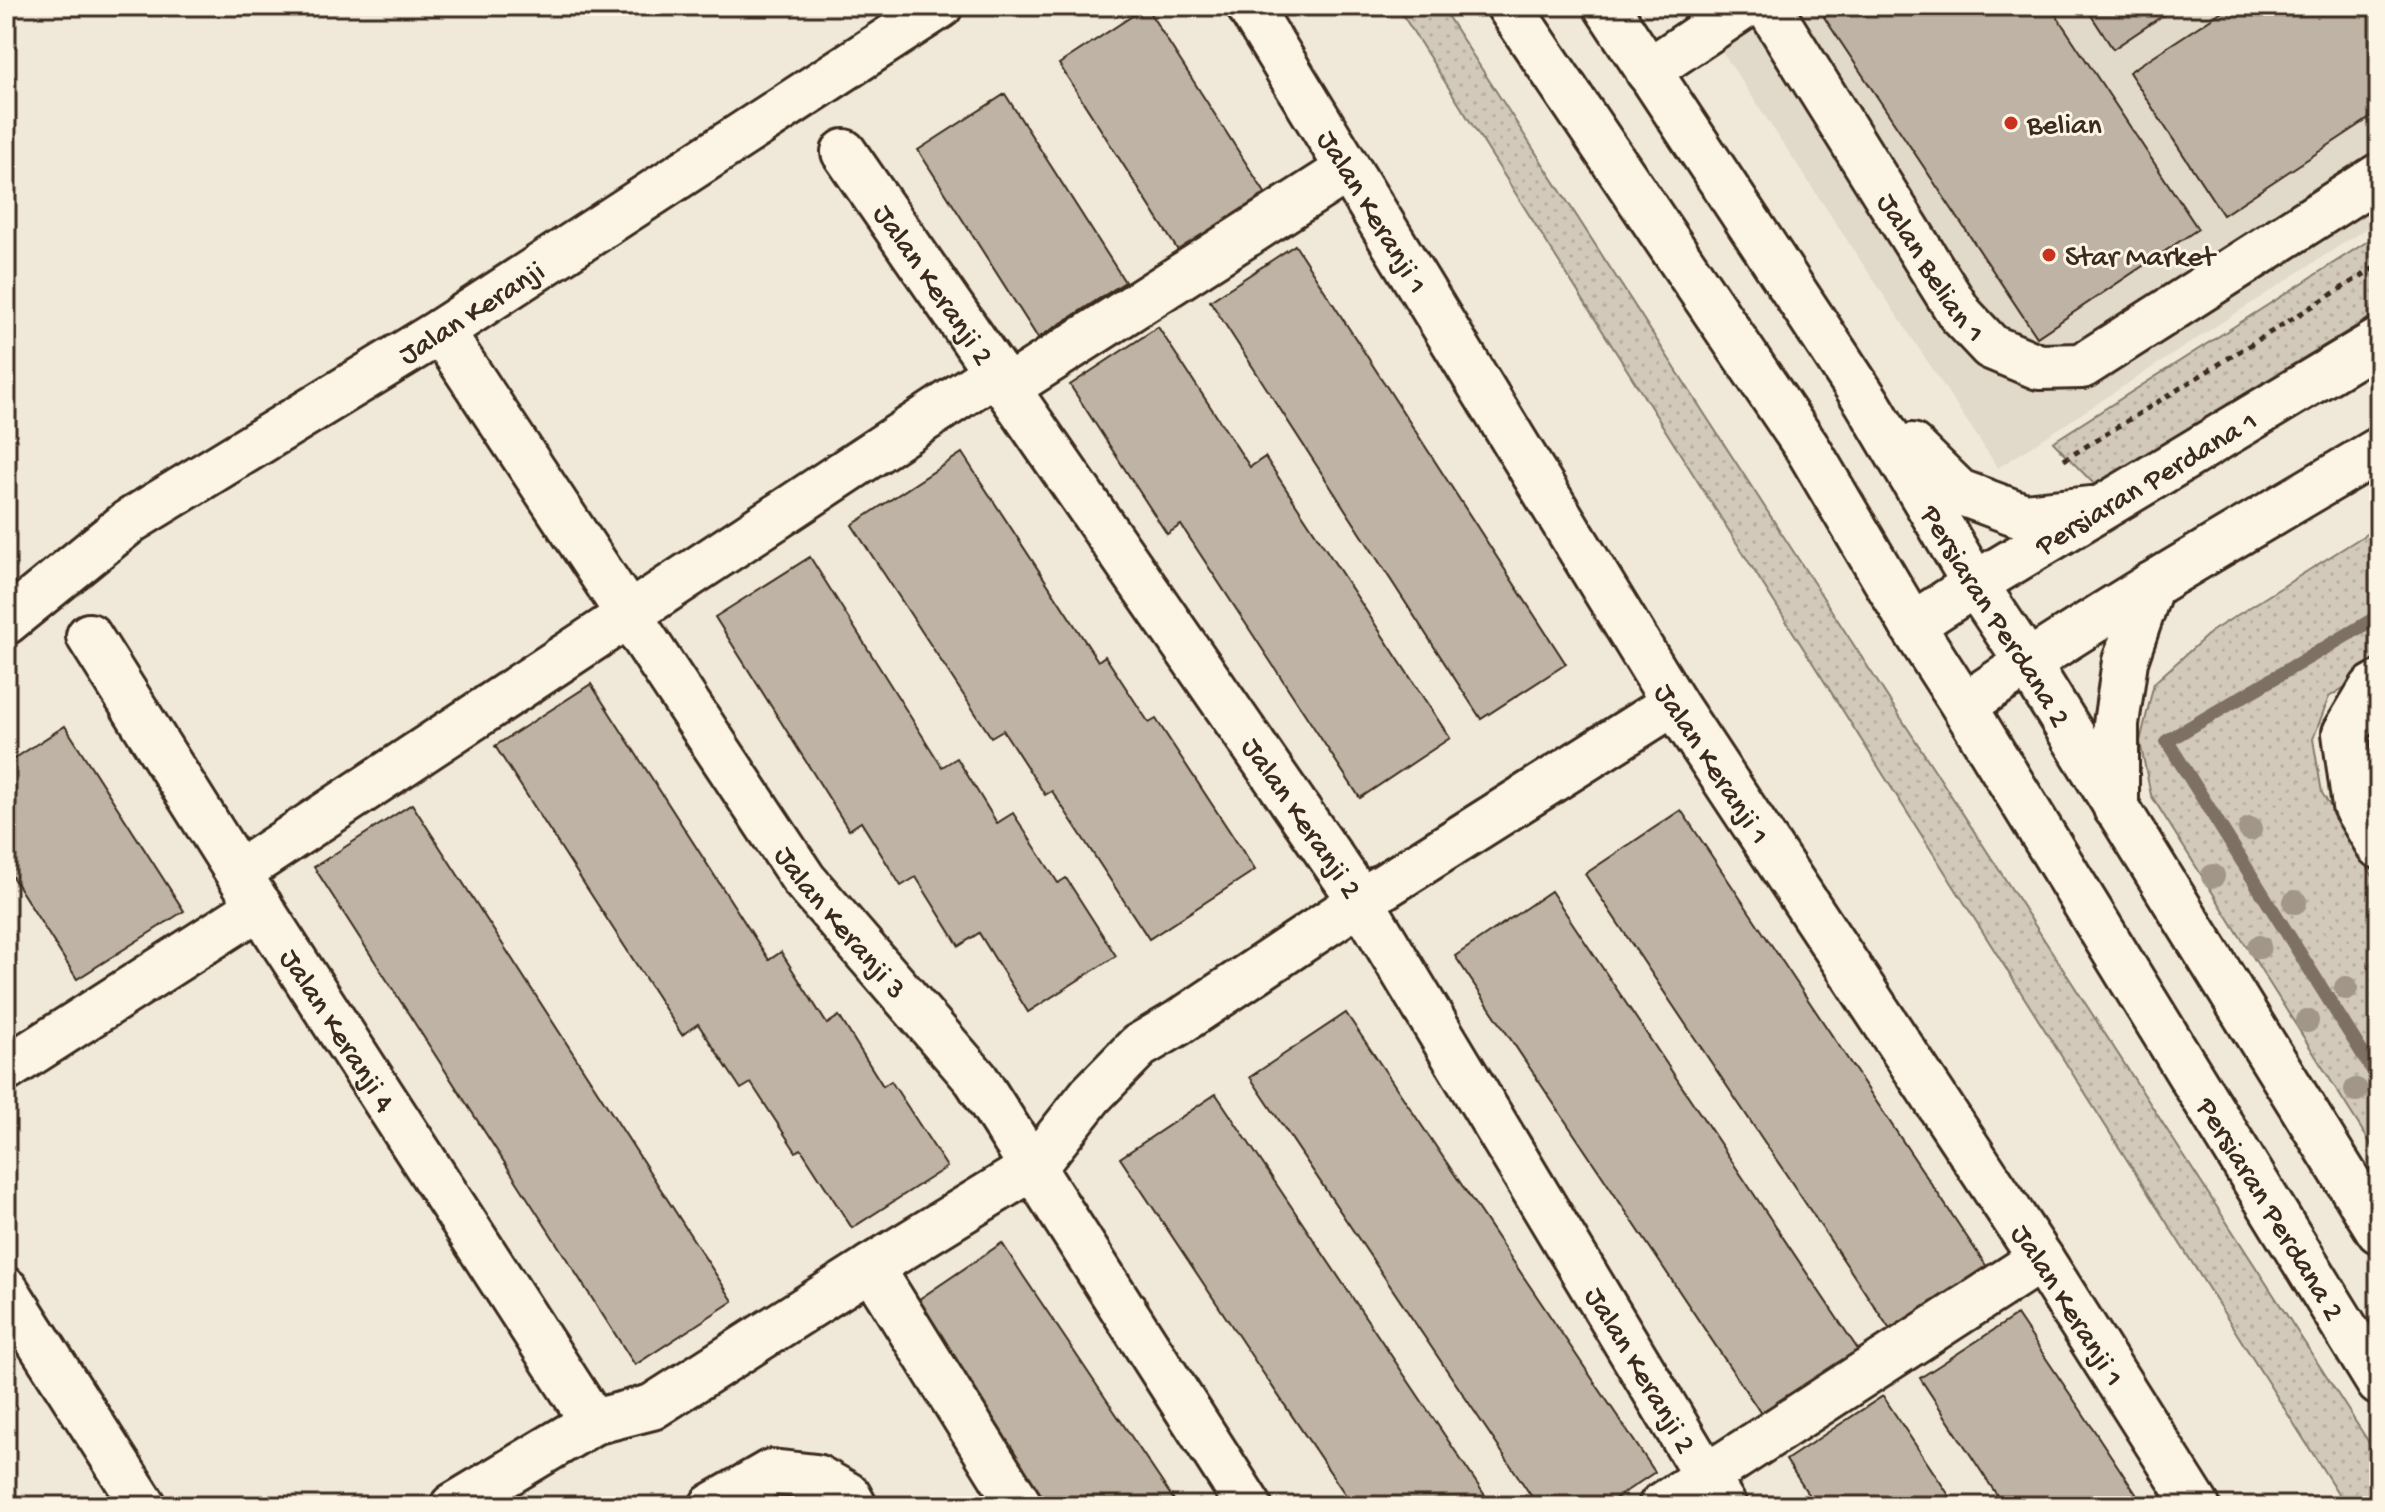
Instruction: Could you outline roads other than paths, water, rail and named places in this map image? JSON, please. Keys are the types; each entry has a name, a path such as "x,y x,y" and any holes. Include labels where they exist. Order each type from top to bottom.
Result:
{"street":[{"name":"Jalan Keranji","path":"6,622 130,521 441,331 940,6"},
{"name":"Jalan Keranji 1","path":"1249,6 1674,703 2041,1259 2197,1506"},
{"name":"Persiaran Perdana 2","path":"1509,6 1808,449 1912,625 2379,1383"},
{"name":"Persiaran Perdana 2","path":"1606,6 1867,402 1975,584 2027,662 2379,1231"},
{"path":"1648,71 1745,6"},
{"name":"Jalan Belian 1","path":"1768,6 1960,314 1991,347 2039,367 2082,366 2379,176"},
{"name":"Jalan Keranji 2","path":"844,152 1361,901 1715,1492"},
{"path":"6,1069 627,615 1002,380 1347,170"},
{"name":"Jalan Keranji 3","path":"441,331 804,880 976,1079 1249,1506"},
{"name":"Persiaran Perdana 1","path":"1912,625 2379,341"},
{"path":"1867,402 1959,492 2024,516 2103,508"},
{"path":"1964,706 2027,662 2151,585 2379,450"},
{"path":"2116,808 2116,724 2125,661 2151,585"},
{"name":"Jalan Keranji 4","path":"89,636 593,1422"},
{"path":"2379,684 2372,688 2345,733 2355,806 2379,846"},
{"path":"453,1506 593,1422 652,1407 1034,1167 1091,1095 1139,1046 1674,703"},
{"path":"1661,1506 1715,1492 2041,1259"},
{"path":"871,1267 1020,1506"},
{"path":"6,1290 144,1506"},
{"path":"712,1506 771,1472 816,1477 848,1495 854,1506"}],"waterway":[{"path":"2379,616 2167,741 2379,1080"}],"place":[{"name":"Belian","path":"2011,123"},
{"name":"Star Market","path":"2049,255"}]}
